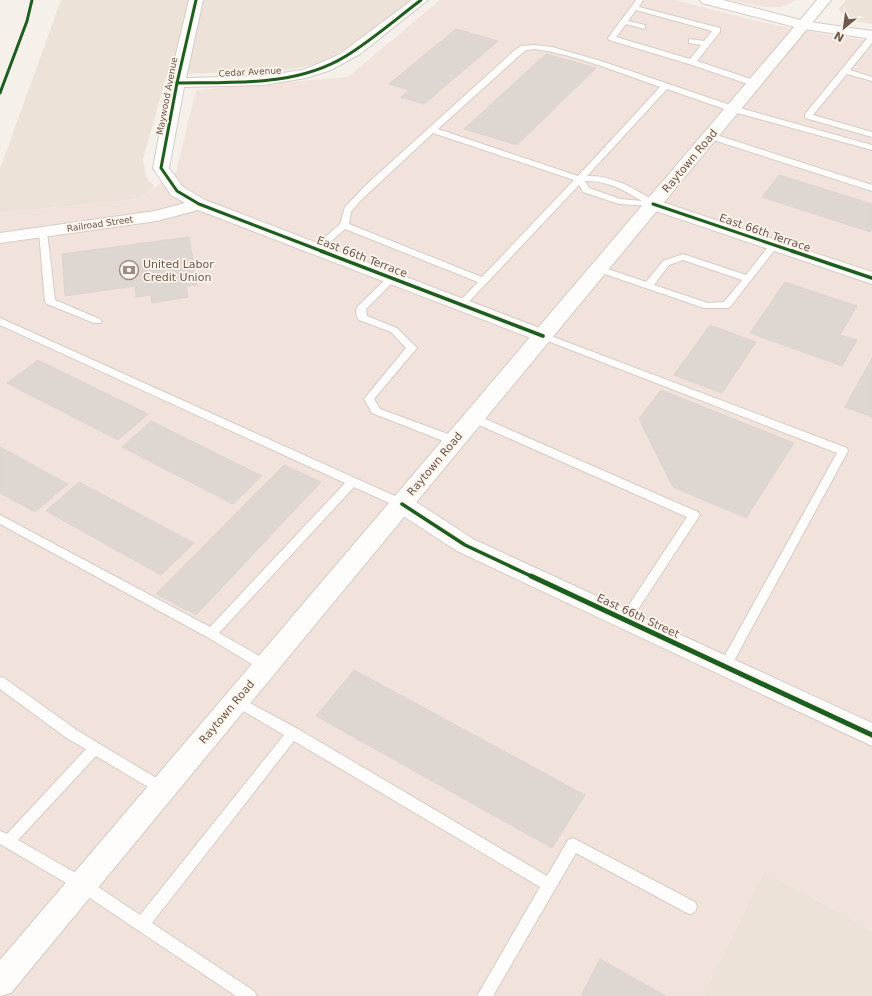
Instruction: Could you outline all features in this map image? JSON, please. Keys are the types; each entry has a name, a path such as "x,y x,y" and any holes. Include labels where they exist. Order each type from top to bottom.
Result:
{"street":[{"name":"Maywood Avenue","path":"177,191 161,168 177,83 196,0"},
{"name":"Cedar Avenue","path":"177,83 281,79 318,69 344,57 421,0"},
{"path":"707,0 803,25 872,37"},
{"name":"Raytown Road","path":"0,983 824,0"},
{"name":"East 66th Terrace","path":"177,191 199,204 543,336"},
{"name":"Railroad Street","path":"0,238 157,216 199,204"},
{"name":"East 66th Terrace","path":"653,204 872,278"},
{"name":"East 66th Street","path":"402,504 465,545 872,735"}],"lane":[{"path":"640,0 612,38 692,62 754,83"},
{"path":"635,8 717,30 692,62"},
{"path":"625,22 642,27"},
{"path":"872,37 808,116 872,135"},
{"path":"692,41 706,44"},
{"path":"317,249 344,225 345,213 349,207 370,186 524,48 535,47 549,49 598,63 733,108 872,148"},
{"path":"846,71 872,79"},
{"path":"461,305 666,85"},
{"path":"433,130 580,179 595,178 630,189 653,204"},
{"path":"710,136 872,188"},
{"path":"580,179 586,190 619,201 653,204"},
{"path":"344,225 484,281"},
{"path":"44,232 50,302 97,321"},
{"path":"599,269 707,306 727,305 774,245"},
{"path":"648,286 666,263 683,257 748,279"},
{"path":"392,278 362,308 362,318 394,330 412,348 369,399 376,411 455,441"},
{"path":"0,320 402,504"},
{"path":"543,336 843,451 725,666"},
{"path":"474,418 694,515 625,620"},
{"path":"211,634 352,482"},
{"path":"0,519 211,634 266,666"},
{"path":"0,682 73,735 163,789"},
{"path":"237,701 549,885"},
{"path":"142,924 293,733"},
{"path":"95,748 4,840 83,885 249,996"},
{"path":"485,996 573,844 690,907"}],"shaded area":[{"path":"61,0 411,0 346,49 320,62 299,68 272,72 167,74 143,159 146,177 155,187 140,199 0,213 0,169"},
{"path":"440,0 675,0 756,21 835,36 872,41 872,930 764,871 703,996 0,996 0,213 140,199 176,172 196,90 348,77"},
{"path":"731,0 796,0 781,7 764,7"},
{"path":"846,0 872,0 872,24 847,20 839,9"},
{"path":"764,871 872,930 872,996 703,996"}],"building":[{"path":"456,29 498,41 424,104 401,97 409,90 389,84"},
{"path":"546,54 596,68 517,145 464,129"},
{"path":"779,175 872,204 872,229 870,232 762,197"},
{"name":"United Labor Credit Union","path":"189,237 197,285 186,286 188,297 152,303 151,295 136,297 135,286 65,296 62,254"},
{"path":"785,282 857,306 840,335 857,340 842,366 750,333"},
{"path":"710,325 756,342 722,393 674,375"},
{"path":"872,358 872,417 845,407"},
{"path":"38,360 148,414 118,440 7,383"},
{"path":"661,390 794,443 746,518 673,487 639,419"},
{"path":"151,421 262,476 233,504 122,447"},
{"path":"0,447 68,484 35,512 0,493"},
{"path":"284,465 321,482 196,615 156,594"},
{"path":"79,482 194,543 161,575 46,511"},
{"path":"354,670 585,795 552,848 316,716"},
{"path":"600,959 666,996 581,996"}],"cycle path":[{"path":"0,93 27,21 32,0"},
{"path":"196,0 177,83 161,168 177,191 199,204 543,336"},
{"path":"177,83 242,82 285,78 326,67 354,51 421,0"},
{"path":"653,204 872,278"},
{"path":"402,504 465,545 872,735"}],"place":[{"name":"United Labor Credit Union","path":"129,270"}]}
